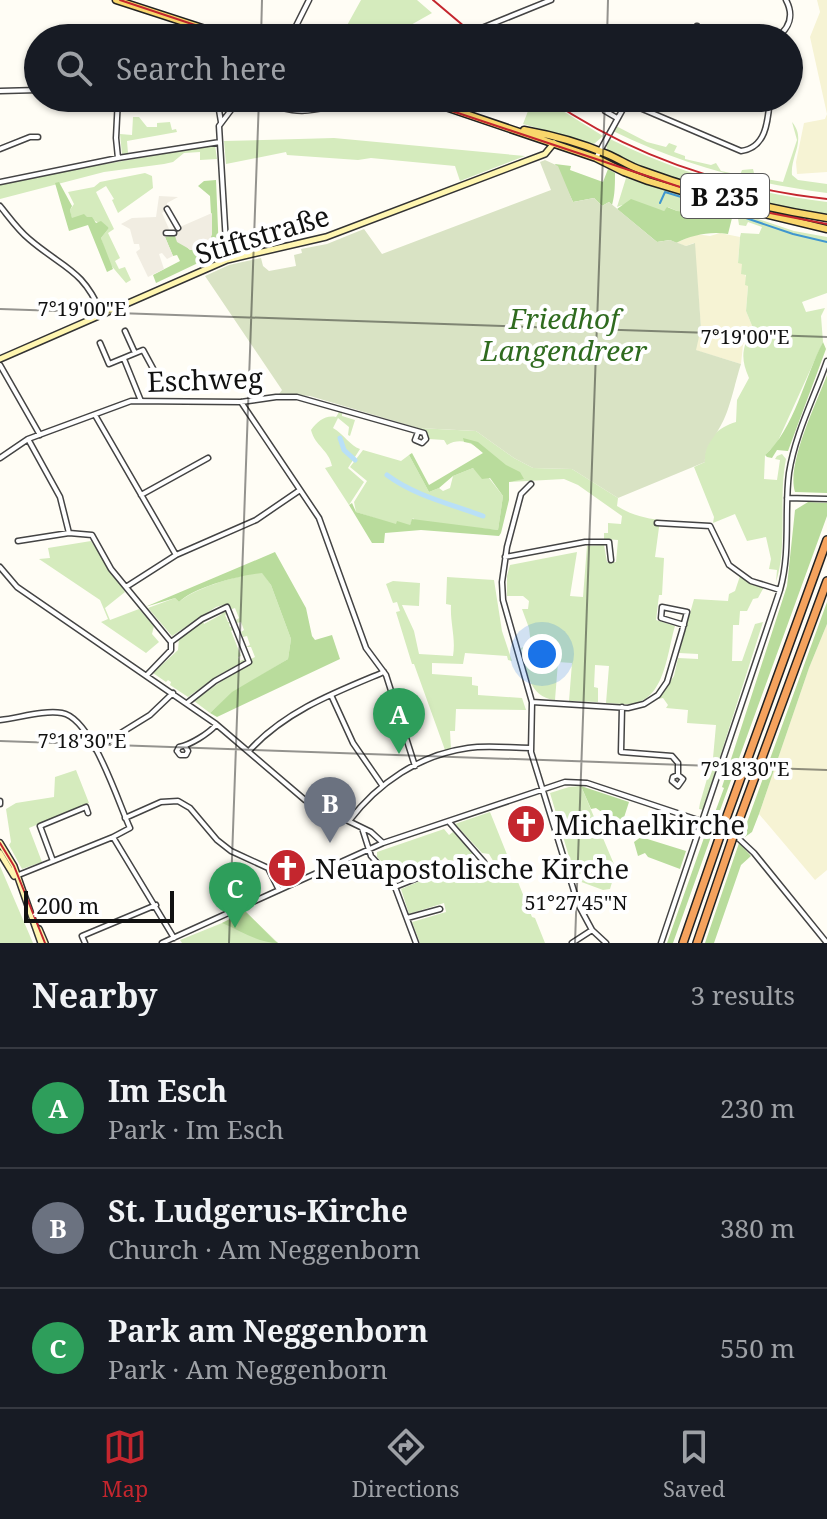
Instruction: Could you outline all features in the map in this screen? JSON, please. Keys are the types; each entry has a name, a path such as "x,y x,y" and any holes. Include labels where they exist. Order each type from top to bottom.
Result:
{"highway":[{"path":"683,943 827,540"},
{"path":"697,943 827,581"}],"main road":[{"path":"116,0 190,24"},
{"name":"B 235","path":"462,112 726,196 827,218"},
{"name":"B 235","path":"598,154 624,172 721,203 827,229"}],"street":[{"path":"297,24 309,0"},
{"path":"492,24 551,0"},
{"path":"786,0 789,24"},
{"path":"0,91 24,90"},
{"path":"117,112 118,158"},
{"path":"219,112 227,260"},
{"path":"221,122 229,112"},
{"path":"607,112 617,118"},
{"path":"598,154 620,112"},
{"path":"653,112 736,150 753,148 763,137 767,112"},
{"path":"0,149 30,137 38,137"},
{"name":"Stiftstraße","path":"0,359 227,260 326,237 538,156 548,152 551,140"},
{"path":"0,182 118,158 220,142"},
{"path":"0,206 27,238 77,274 91,291 102,314"},
{"path":"167,209 178,228"},
{"path":"166,233 174,233"},
{"path":"125,331 135,353"},
{"path":"100,343 109,364 143,350 156,374"},
{"path":"123,358 141,401"},
{"path":"661,943 780,590 786,563 787,498 796,444 827,361"},
{"path":"0,365 40,435"},
{"name":"Eschweg","path":"0,458 28,439 131,401 310,399 425,434 425,441 418,443 414,439 418,432"},
{"path":"241,402 319,518 366,650 384,672 415,766"},
{"path":"95,415 176,555"},
{"path":"28,439 54,485 69,533"},
{"path":"141,495 208,458"},
{"path":"531,484 521,494 505,557 503,600 532,702 530,748 578,904 592,930 606,943"},
{"path":"126,587 176,555 256,520 300,490"},
{"path":"787,498 824,498"},
{"path":"657,523 710,526 726,561 736,571 761,585 780,590"},
{"path":"18,541 69,533 92,535 107,562 171,642 171,650 147,675"},
{"path":"505,557 592,542 609,542 611,560"},
{"path":"1,570 17,587 216,724 305,800 374,834 383,843"},
{"path":"171,642 202,619 227,607 249,660 187,703"},
{"path":"532,702 622,707 644,704 663,689 669,677 684,625 687,612 662,607 661,618 684,625"},
{"path":"249,751 286,720 331,695 384,672"},
{"path":"95,749 150,715 173,693"},
{"path":"331,695 353,743 382,785"},
{"path":"622,707 621,752 672,756 678,763 678,775"},
{"path":"0,720 54,713 65,714 79,722 95,749 130,828 15,876"},
{"path":"185,746 211,731 216,724"},
{"path":"349,821 382,785 415,766 466,748 530,748"},
{"path":"162,943 383,843 565,782 580,781 719,827 745,844 827,943"},
{"path":"125,818 161,802 181,803 190,808 217,840 231,851 268,868 279,890"},
{"path":"53,861 40,826 86,807 88,813"},
{"path":"448,821 484,862"},
{"path":"362,828 371,856 390,876 416,943"},
{"path":"113,837 174,938"},
{"path":"0,843 43,943"},
{"path":"0,853 15,876"},
{"path":"395,887 445,867"},
{"path":"85,943 82,936 156,905"},
{"path":"407,919 440,909"},
{"path":"572,943 592,930"}],"shaded area":[{"path":"817,0 827,0 827,114 810,37 820,12"},
{"path":"827,114 827,172 797,174 796,162 804,123 825,119"},
{"path":"159,196 178,197 167,203 167,209 162,213 169,229 165,237 173,256 167,259 162,253 159,254 164,269 148,277 136,252 140,249 139,244 134,244 130,229 121,224 132,218 156,217"},
{"path":"212,213 212,234 209,243 202,249 191,250 177,242 173,230"},
{"path":"720,233 740,237 738,262 742,263 748,285 746,311 753,328 743,345 741,364 695,350 701,328 694,243 686,246 676,243 696,234 710,236"},
{"path":"827,624 827,870 815,880 759,814"}],"green space":[{"path":"361,0 417,0 432,13 413,24 348,24"},
{"path":"528,112 564,112 603,136 594,144 523,124"},
{"path":"133,117 139,117 147,127 170,122 172,130 176,129 177,132 127,141 128,153 122,154 120,134 132,135"},
{"path":"792,122 798,142 792,175 798,180 827,184 827,193 717,171 665,154 613,131 616,126 647,142 666,147 669,143 677,146 674,152 685,156 685,159 711,165 716,163 721,171 740,175 742,170 753,169 755,177 783,182 797,140"},
{"path":"334,138 525,156 460,181 455,166 371,158 358,160 287,155 286,152 226,164 224,141"},
{"path":"610,139 662,162 716,180 827,202 827,215 687,183 608,152 606,145"},
{"path":"215,145 217,159 200,160 200,152 184,153 173,162 104,172 0,199 0,185"},
{"name":"Friedhof Langendreer","path":"545,160 558,166 573,202 594,198 602,206 609,202 657,242 670,240 686,246 695,243 701,328 696,350 741,364 727,413 707,447 705,462 618,498 572,469 533,468 476,431 418,428 310,396 279,394 282,390 205,276 229,265 261,258 263,266 269,271 296,266 294,255 302,253 301,249 327,244 364,229 382,254 551,190 540,162"},
{"path":"555,164 571,166 570,170 603,182 608,169 615,173 612,205 609,202 602,206 594,198 573,202"},
{"path":"145,173 152,176 153,188 118,213 106,186 96,192 114,229 108,233 120,258 115,261 119,269 125,267 131,280 126,283 109,263 101,238 109,228 87,217 72,219 70,210 74,204 68,192"},
{"path":"626,178 732,211 732,218 730,215 722,218 718,214 677,211 668,207 664,211 636,204 617,207"},
{"path":"216,180 219,253 156,283 153,275 180,261 177,255 173,256 165,237 174,235 190,250 209,243 212,233 210,196 198,186 204,181"},
{"path":"59,182 72,206 72,218 84,214 109,228 101,238 113,269 107,272 88,225 69,231 55,183"},
{"path":"631,199 664,211 667,207 677,211 719,214 722,218 730,215 728,234 701,234 676,243 670,240 657,242 617,209"},
{"path":"737,212 794,231 827,237 827,293 802,302 806,312 825,308 821,316 823,342 777,443 765,455 764,479 777,480 780,460 775,459 782,454 786,459 782,553 776,582 777,570 769,569 771,559 766,537 747,541 735,514 713,523 714,517 694,467 705,462 706,447 713,436 736,422 737,400 749,378 744,353 753,328 746,311 746,275 741,274 742,264 738,263 740,237 741,233 759,234 762,227 748,222 746,226 739,225"},
{"path":"823,342 826,349 788,451 777,450 772,458 767,457 765,455 784,432"},
{"path":"827,375 827,493 795,492 793,480 799,450"},
{"path":"339,412 355,420 350,436 349,427 338,418 333,428 360,449 348,468 364,482 349,505 325,468 332,466 311,430 322,419 336,417"},
{"path":"418,428 476,431 533,468 572,469 618,498 617,506 622,509 660,520 655,557 664,558 662,595 659,595 656,620 675,626 663,673 652,694 632,704 606,703 609,666 595,665 594,687 598,688 598,702 569,701 572,663 558,662 555,700 539,694 530,681 521,648 524,647 526,651 531,645 522,609 528,609 529,601 523,596 507,596 510,565 577,552 570,596 583,597 587,546 604,545 607,562 616,562 618,540 604,539 604,533 608,533 608,523 621,524 622,516 578,485 564,479 509,482 490,459 474,446 466,442 447,445 444,440 429,439 426,432"},
{"path":"463,438 478,442 506,465 520,472 524,479 509,482 509,500 499,536 421,530 385,533 384,543 372,543 349,505 352,503 356,512 396,524 397,521 410,525 412,519 498,530 503,496 490,478 482,479 473,468 453,476 429,492 409,455 412,453 429,485 483,453 471,443 464,442"},
{"path":"363,450 401,461 409,455 429,492 450,488 453,476 473,468 489,478 503,496 498,530 416,522 413,518 410,525 396,525 356,512 354,502 367,481 350,467"},
{"path":"808,502 827,503 827,516 718,816 714,815 787,586 795,510"},
{"path":"91,541 125,592 105,608 110,620 139,609 154,626 152,634 159,642 146,653 101,622 108,619 100,600 39,559 50,558 48,548"},
{"path":"275,552 306,608 312,636 315,640 332,635 340,659 217,717 210,713 232,692 288,659 291,639 271,585 262,573 253,574 206,587 179,602 175,598 145,607"},
{"path":"262,572 271,585 291,639 288,659 232,693 210,713 194,701 250,665 255,657 251,647 246,647 250,645 247,636 243,637 241,632 244,630 241,622 237,623 239,618 235,608 227,604 216,607 172,636 148,608 175,598 179,602 207,587"},
{"path":"740,576 764,587 747,611 740,611 739,625 733,625 732,661 742,661 755,624 763,622 703,810 699,809 713,758 716,725 687,723 688,710 666,708 668,705 663,698 658,699 674,676 678,658 698,659 698,654 679,653 694,599 728,601"},
{"path":"447,577 494,580 502,631 512,661 507,656 465,653 463,664 432,663 432,674 472,677 472,685 478,686 478,695 522,698 526,710 456,709 455,731 450,731 451,749 445,750 412,664 396,612 400,611 397,602 393,603 386,584 393,581 420,583 419,606 402,605 414,631 419,654 453,656 451,605 446,604"},
{"path":"827,602 827,624 759,814 752,832 742,836"},
{"path":"223,610 228,613 225,615 228,622 232,622 229,624 234,629 231,631 241,656 238,657 240,661 245,659 244,662 217,676 188,697 170,685 171,682 153,673 178,650 179,638 203,621 204,624 222,614"},
{"path":"76,770 89,803 29,828 42,862 22,869 9,845 6,809 16,803 54,797 55,777"},
{"path":"581,786 616,869 610,889 603,890 576,880 550,793"},
{"path":"581,786 629,802 619,833 604,828 607,816 596,808 591,809"},
{"path":"490,812 545,943 420,943 412,922 446,912 444,903 409,914 401,889 437,874 447,875 455,867 445,857 433,869 401,882 377,857 377,852 444,829 449,835 453,832 472,852 470,862 479,875 495,864 489,854 482,853 455,824"},
{"path":"706,832 712,834 673,943 667,943"},
{"path":"641,837 686,851 680,869 645,853 638,856 634,842"},
{"path":"739,843 751,856 741,865 714,943 705,943"},
{"path":"0,866 33,943 0,943"},
{"path":"245,911 278,943 182,943 180,940 227,921"},
{"path":"245,911 278,943 257,939 222,923"}],"waterway":[{"path":"660,203 665,192 730,212"},
{"path":"740,216 827,242"},
{"path":"340,438 344,450 355,460"},
{"path":"387,475 421,494 483,516"}],"tram line":[{"path":"120,0 192,24"},
{"path":"455,112 710,197 827,224"},
{"path":"0,843 14,866 45,943"}],"railway":[{"path":"433,0 461,24"},
{"path":"568,112 646,153 716,178 827,199"}],"place":[{"name":"Im Esch","path":"399,754"},
{"name":"Michaelkirche","path":"526,824"},
{"name":"St. Ludgerus-Kirche","path":"330,843"},
{"name":"Neuapostolische Kirche","path":"287,868"},
{"name":"Park am Neggenborn","path":"235,928"}]}
